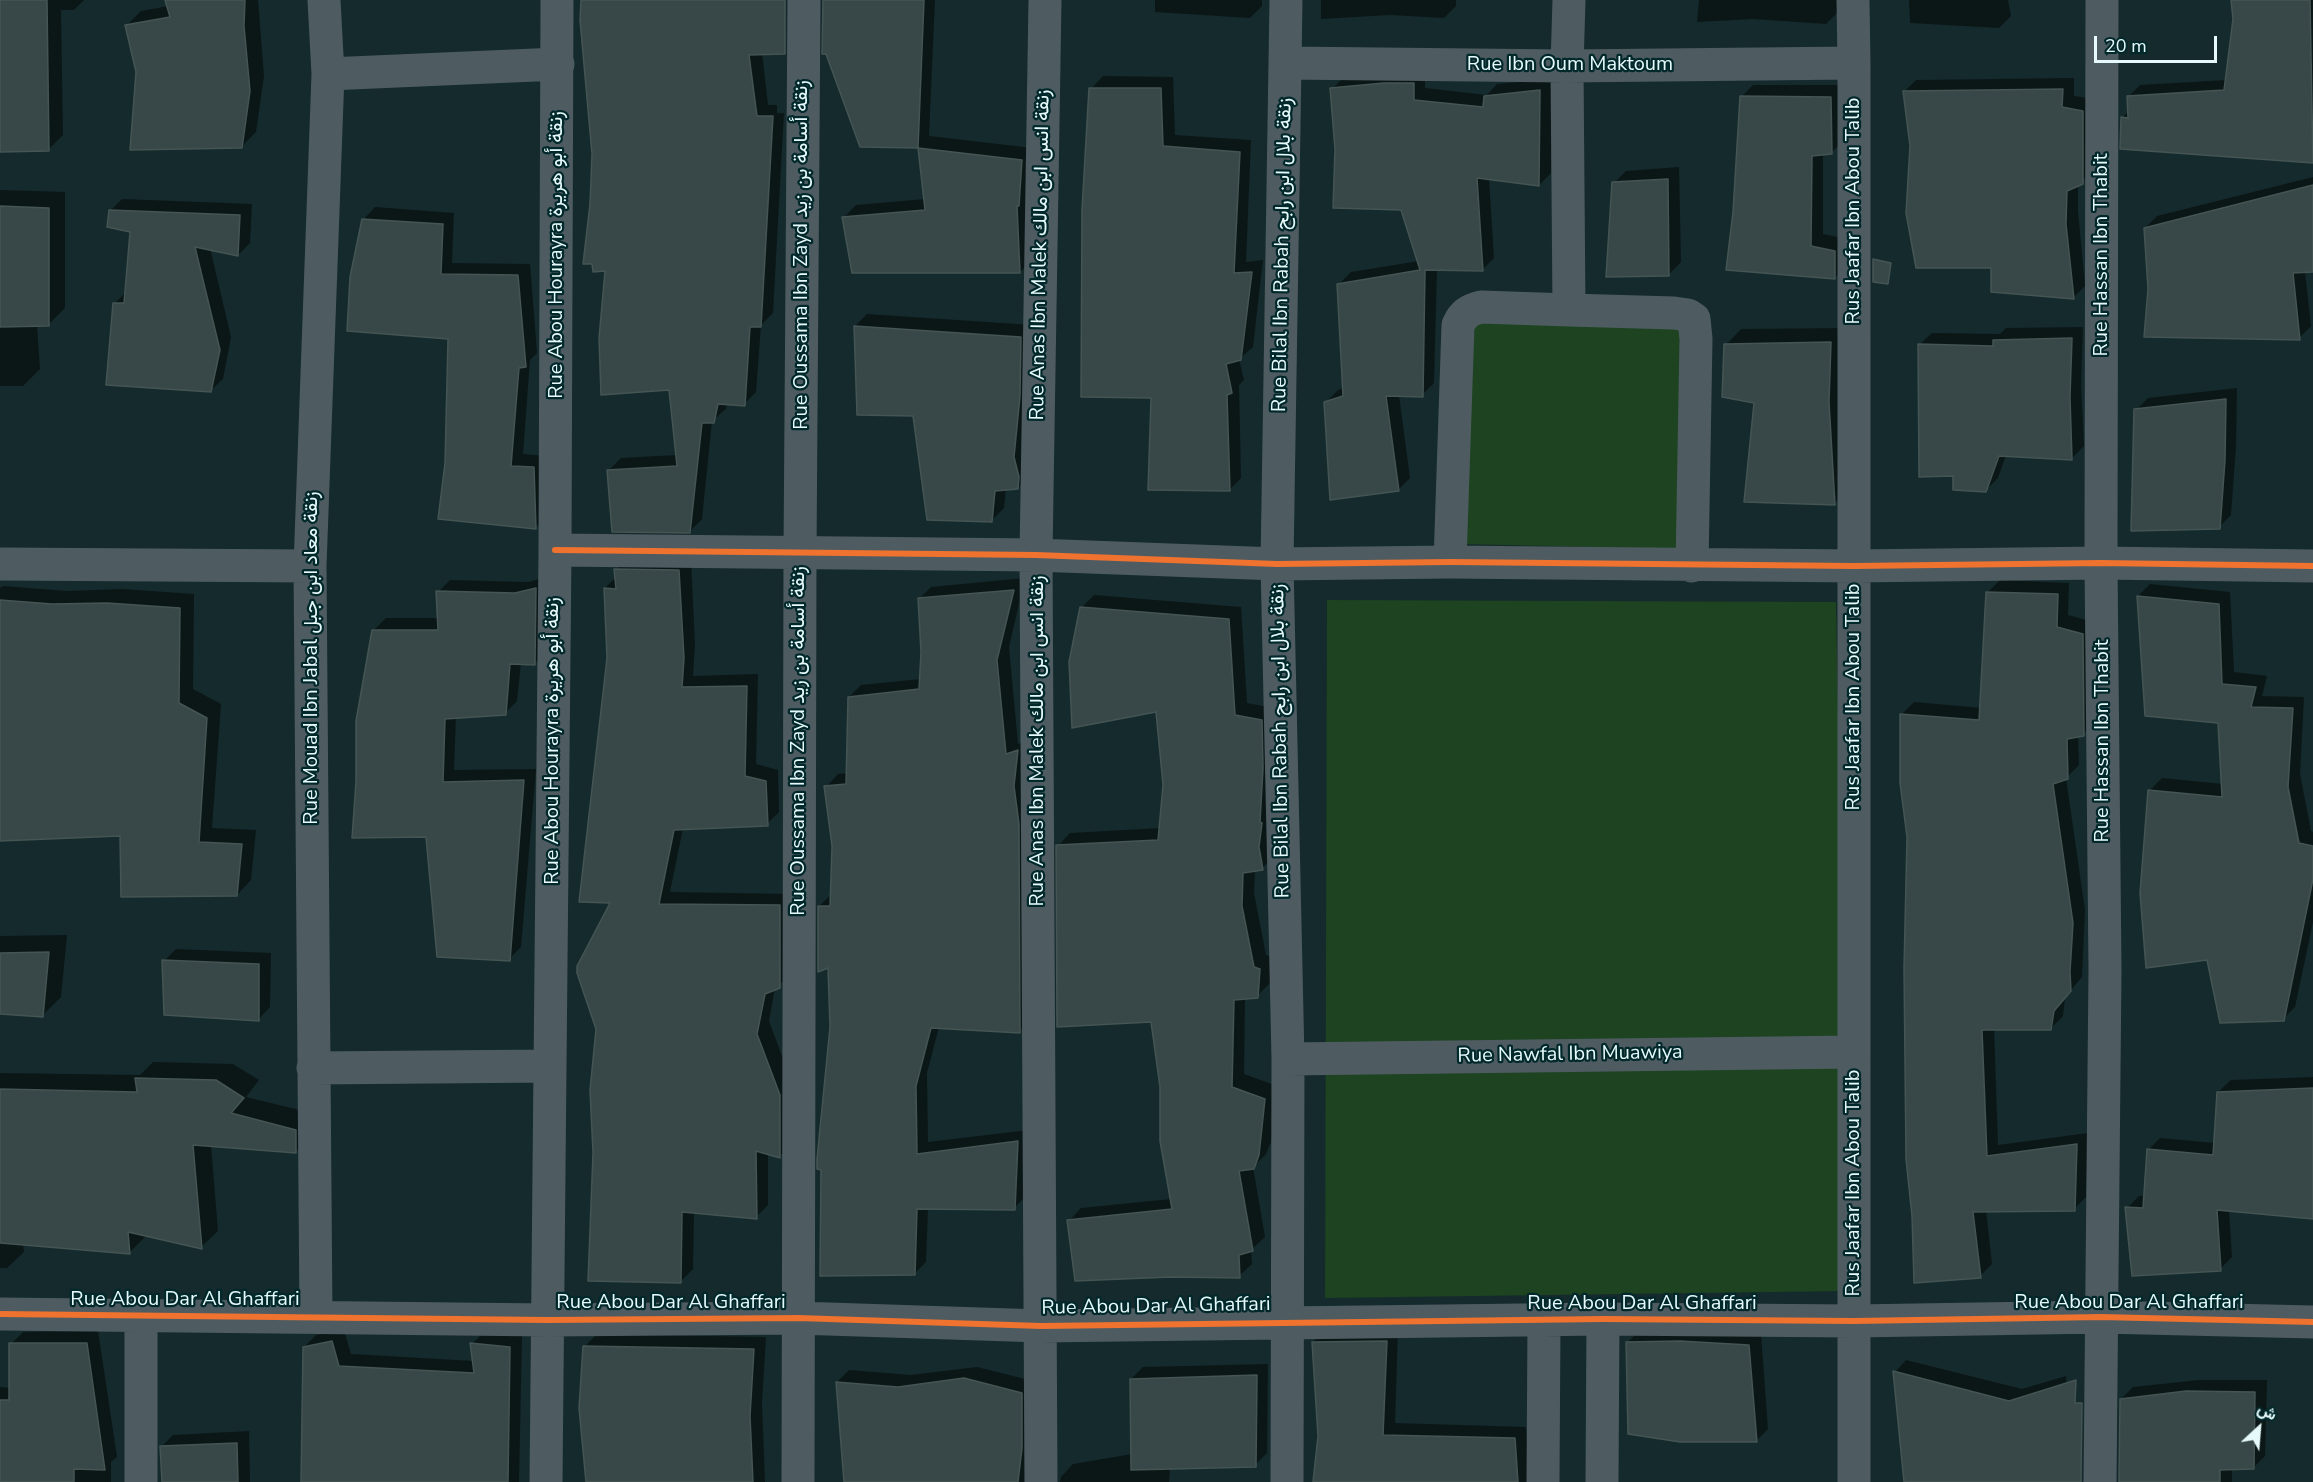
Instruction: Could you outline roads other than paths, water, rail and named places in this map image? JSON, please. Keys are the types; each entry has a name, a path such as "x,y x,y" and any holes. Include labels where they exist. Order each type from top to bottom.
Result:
{"street":[{"name":"Rue Mouad Ibn Jabal زنقة معاد ابن جبل","path":"316,1317 310,566 328,74 324,0"},
{"name":"Rue Abou Hourayra زنقة أبو هريرة","path":"546,1482 555,550 557,0"},
{"name":"Rue Oussama Ibn Zayd زنقة أسامة بن زيد","path":"798,1482 804,0"},
{"name":"Rue Anas Ibn Malek زنقة انس ابن مالك","path":"1041,1482 1036,555 1045,0"},
{"name":"Rue Bilal Ibn Rabah زنقة بلال ابن رابح","path":"1286,0 1277,564 1288,1059 1287,1482"},
{"path":"1569,0 1567,66 1569,310"},
{"name":"Rus Jaafar Ibn Abou Talib","path":"1853,0 1854,1482"},
{"name":"Rue Hassan Ibn Thabit","path":"2100,1482 2105,970 2101,563 2102,0"},
{"name":"Rue Ibn Oum Maktoum","path":"1286,63 1567,66 1854,63"},
{"path":"328,74 558,64"},
{"path":"1450,562 1458,325 1472,309 1481,307 1674,313 1684,314 1694,319 1696,339 1692,566"},
{"path":"555,550 1036,555 1277,564 1450,562 1854,566 2101,563 2313,567"},
{"path":"0,564 310,566"},
{"name":"Rue Nawfal Ibn Muawiya","path":"1288,1059 1853,1052"},
{"path":"313,1068 550,1066"},
{"name":"Rue Abou Dar Al Ghaffari","path":"0,1314 548,1320 798,1318 1041,1326 1603,1319 1854,1321 2101,1317 2313,1322"},
{"path":"141,1317 141,1482"},
{"path":"1602,1482 1603,1319"},
{"path":"1543,1482 1544,1321"}]}
